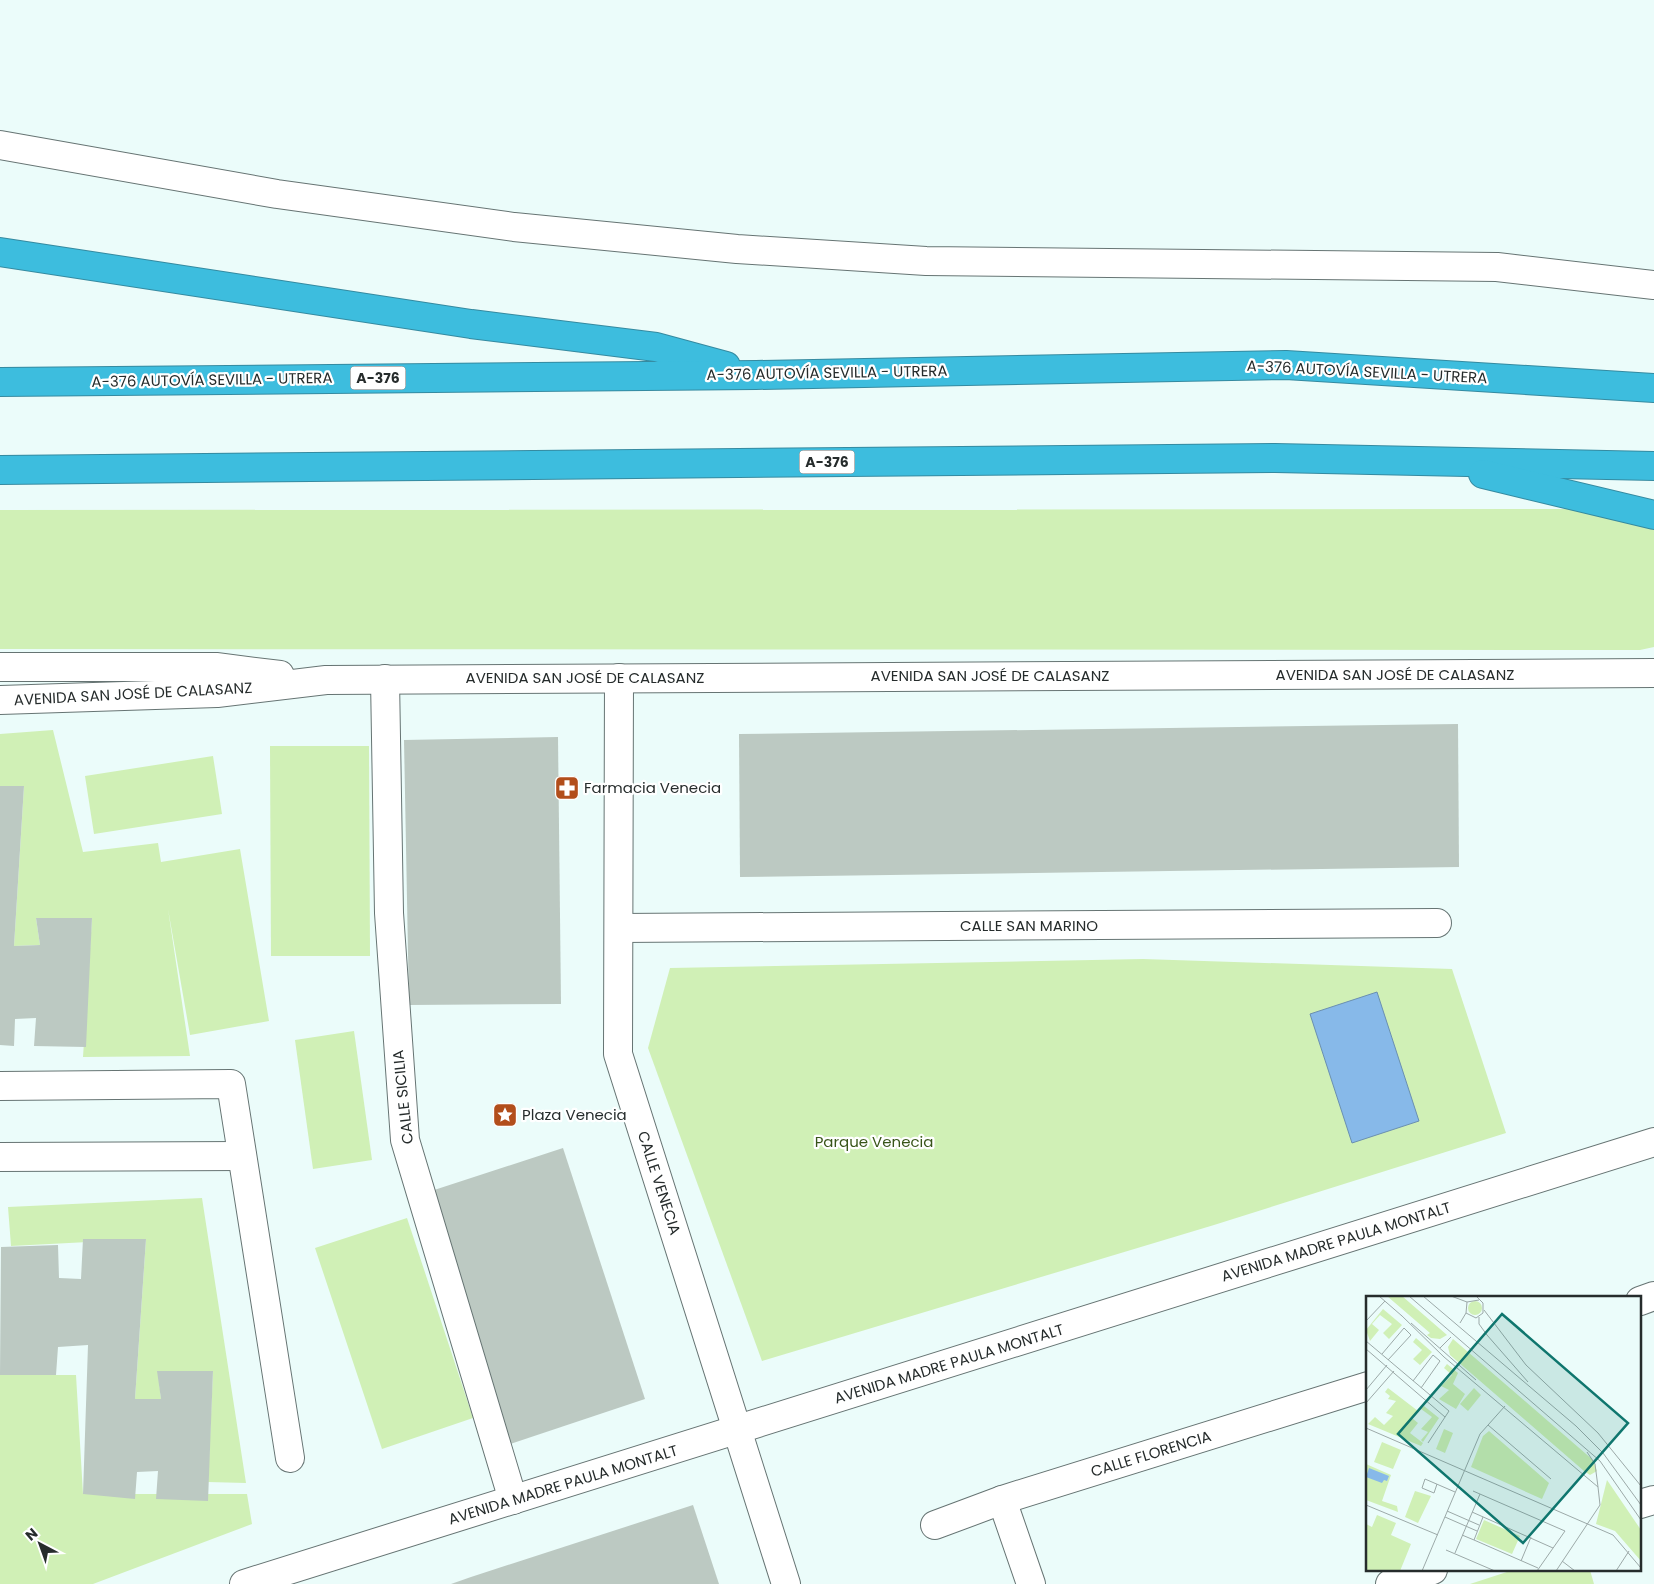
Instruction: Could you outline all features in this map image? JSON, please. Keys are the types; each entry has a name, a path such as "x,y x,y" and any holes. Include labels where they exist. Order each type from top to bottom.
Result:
{"highway":[{"path":"0,252 471,324 656,347 756,375"},
{"name":"A-376 AUTOVÍA SEVILLA - UTRERA","path":"0,382 756,375 1286,365 1654,388"},
{"path":"1275,458 1464,469 1654,515"},
{"name":"A-376","path":"0,470 1275,458 1654,466"}],"street":[{"path":"0,145 296,196 514,227 737,249 926,261 1496,267 1654,285"},
{"name":"AVENIDA SAN JOSÉ DE CALASANZ","path":"0,667 216,667 326,680"},
{"name":"AVENIDA SAN JOSÉ DE CALASANZ","path":"0,700 217,692 326,680 384,679 1654,674"},
{"name":"CALLE VENECIA","path":"619,678 620,928 618,1054 786,1584"},
{"name":"CALLE SICILIA","path":"384,679 389,912 405,1140 513,1500"},
{"name":"CALLE SAN MARINO","path":"620,928 1438,923"},
{"path":"0,1086 231,1084 290,1458"},
{"name":"AVENIDA MADRE PAULA MONTALT","path":"244,1584 1654,1142"},
{"path":"0,1157 242,1156"},
{"name":"CALLE FLORENCIA","path":"935,1525 1002,1500 1366,1387"},
{"path":"1002,1500 1031,1584"},
{"path":"1390,1584 1427,1572"}],"green space":[{"path":"1631,509 1654,521 1654,647 1640,650 0,649 0,510"},
{"path":"53,730 83,852 158,843 161,862 240,849 269,1021 190,1035 168,909 190,1056 83,1057 92,918 36,918 40,945 14,946 24,786 0,787 0,734"},
{"path":"270,746 369,746 370,956 271,956"},
{"path":"213,756 222,814 94,834 85,776"},
{"name":"Parque Venecia","path":"1143,959 1452,969 1506,1133 1214,1225 762,1361 648,1048 670,968"},
{"path":"354,1031 372,1160 313,1169 295,1040"},
{"path":"202,1198 246,1483 208,1482 213,1371 158,1371 161,1399 135,1399 146,1239 11,1246 8,1207"},
{"path":"407,1218 473,1418 382,1449 315,1248"},
{"path":"0,1375 76,1375 83,1494 247,1494 252,1524 93,1584 0,1584"},
{"path":"1507,1572 1591,1572 1594,1584 1470,1584"}],"water":[{"path":"1377,992 1419,1121 1352,1143 1310,1014"}],"building":[{"path":"1458,724 1459,867 740,877 739,734"},
{"path":"558,737 561,1004 409,1005 404,740"},
{"path":"0,786 24,786 14,946 40,945 36,918 92,918 86,1047 34,1046 36,1018 15,1019 14,1046 0,1045"},
{"path":"563,1148 645,1399 507,1445 425,1193"},
{"path":"83,1239 146,1239 135,1399 161,1399 157,1371 213,1371 208,1501 156,1499 158,1471 137,1472 135,1499 83,1494 88,1345 58,1347 56,1375 0,1375 1,1247 58,1245 59,1278 81,1279"},
{"path":"693,1505 719,1584 451,1584 471,1577"}],"place":[{"name":"Farmacia Venecia","path":"567,788"},
{"name":"Plaza Venecia","path":"505,1115"}]}
